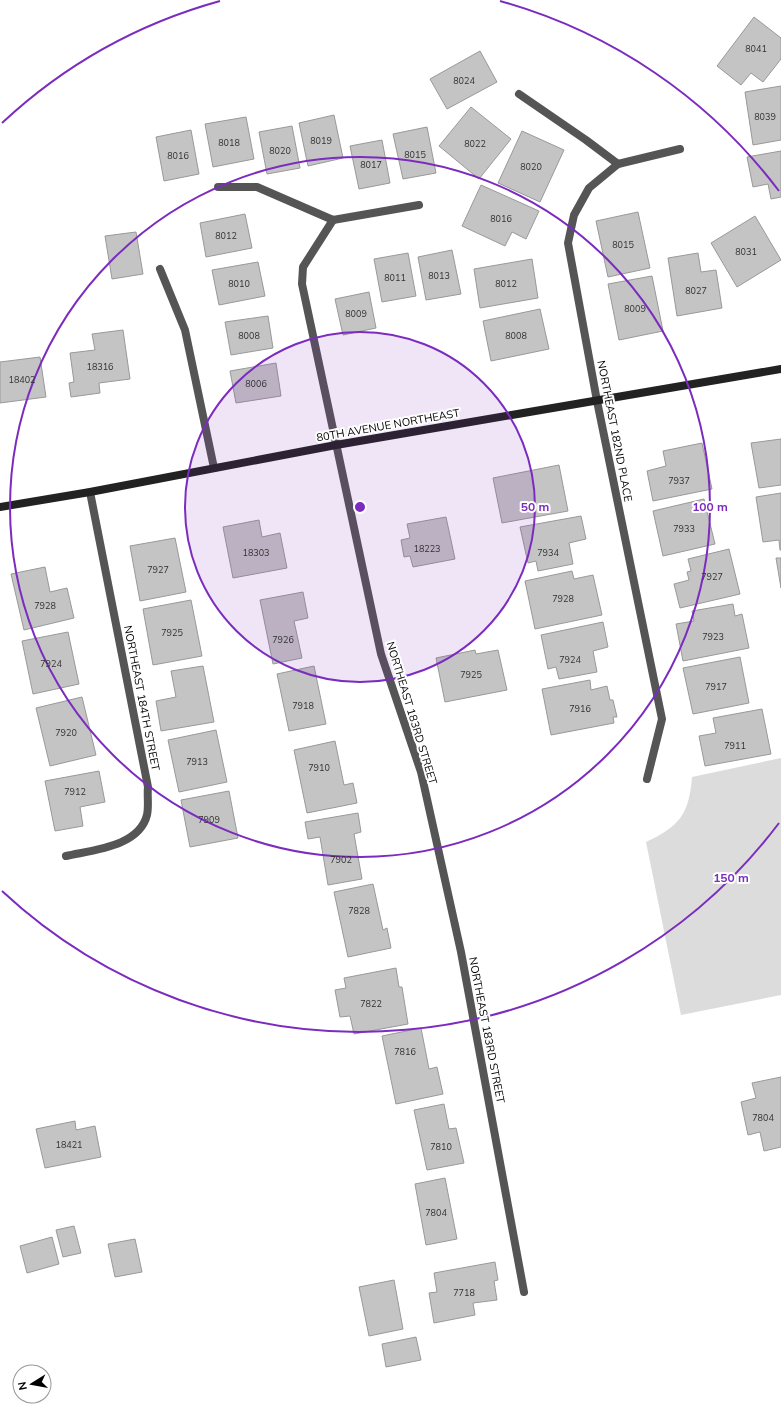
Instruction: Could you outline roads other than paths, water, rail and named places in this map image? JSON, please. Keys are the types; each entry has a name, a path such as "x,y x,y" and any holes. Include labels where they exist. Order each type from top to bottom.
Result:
{"main road":[{"name":"80TH AVENUE NORTHEAST","path":"0,507 90,492 336,445 781,369"}],"street":[{"path":"519,94 618,164"},
{"name":"NORTHEAST 182ND PLACE","path":"647,779 662,719 597,401 568,243 574,215 590,188 618,164 680,149"},
{"path":"218,187 257,187 333,220 419,205"},
{"name":"NORTHEAST 183RD STREET","path":"333,220 303,267 302,284 381,654 421,772 459,944 524,1292"},
{"path":"160,269 185,330 214,468"},
{"name":"NORTHEAST 184TH STREET","path":"66,856 118,843 139,831 147,815 148,787 90,492"}]}
